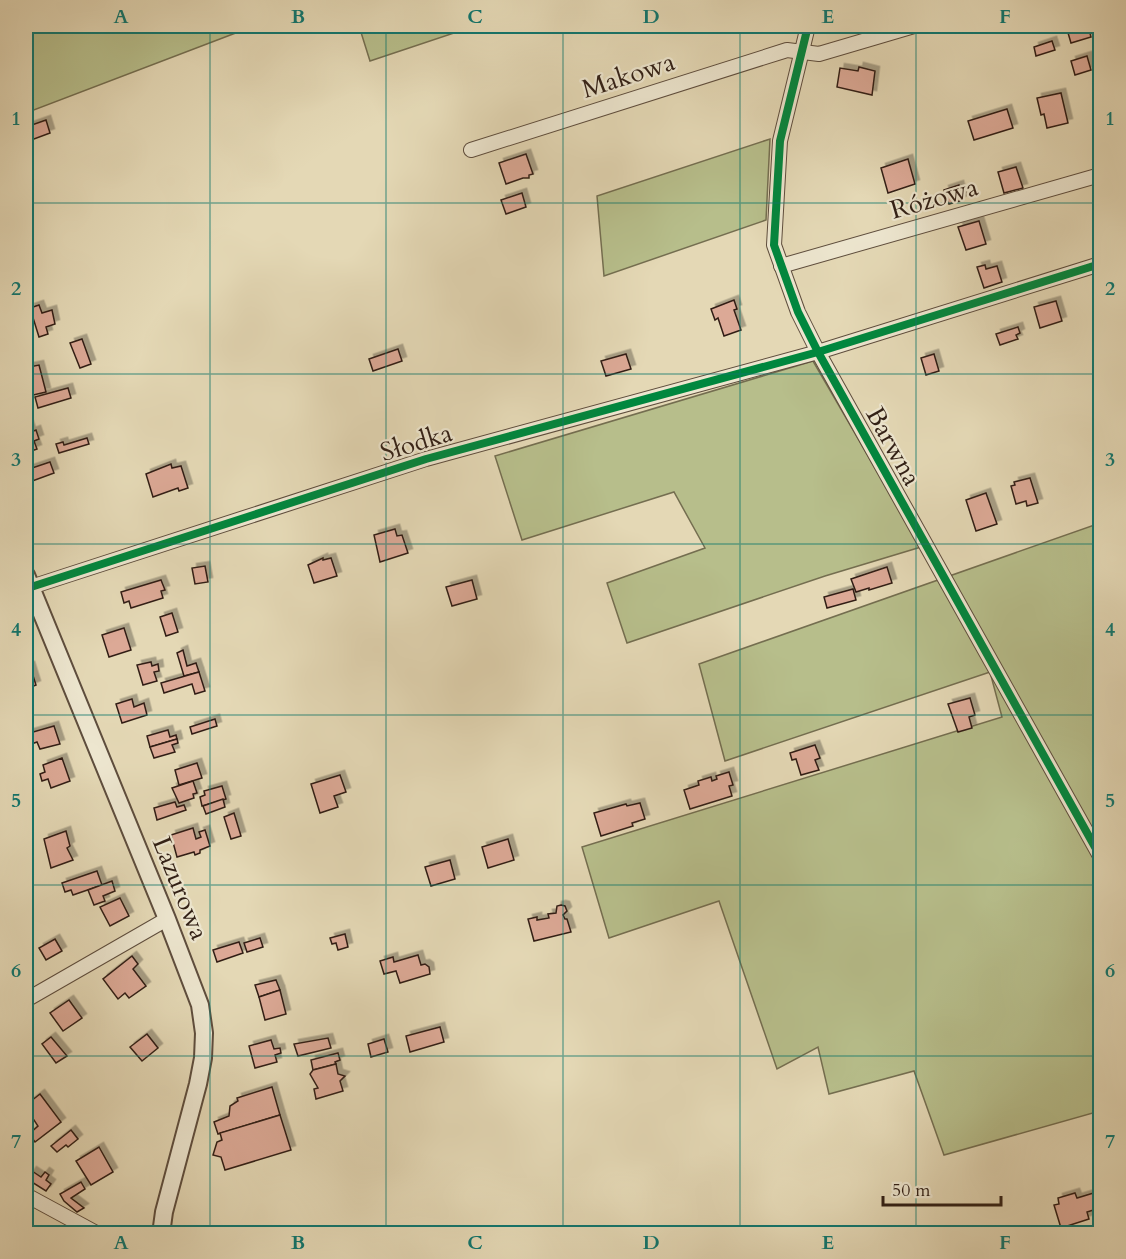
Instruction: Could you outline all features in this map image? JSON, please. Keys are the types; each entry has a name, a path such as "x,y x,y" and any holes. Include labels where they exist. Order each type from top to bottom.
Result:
{"street":[{"name":"Barwna","path":"808,26 780,141 774,245 781,267 798,312 818,352 1101,856"},
{"name":"Makowa","path":"471,150 787,50 819,54 914,26"},
{"name":"Różowa","path":"781,267 1101,175"},
{"name":"Słodka","path":"28,581 426,459 818,352 1101,264"},
{"name":"Lazurowa","path":"28,581 200,1005 204,1033 198,1084 164,1212 161,1233"},
{"path":"26,1000 167,919"},
{"path":"26,1195 98,1233"}],"green space":[{"path":"26,26 254,26 26,113"},
{"path":"359,26 466,26 466,29 370,61"},
{"path":"770,139 766,220 604,276 597,196"},
{"path":"813,361 921,547 825,576 627,643 607,583 705,548 674,492 522,540 495,456"},
{"path":"1100,523 1100,1111 944,1155 914,1071 829,1094 818,1047 777,1069 719,901 609,938 582,847 1002,717 990,672 725,761 699,664"}],"building":[{"path":"1066,26 1088,26 1091,37 1071,43"},
{"path":"1052,41 1055,50 1036,56 1034,47"},
{"path":"1087,56 1091,70 1075,75 1071,61"},
{"path":"859,67 875,71 872,95 837,87 840,68 858,71"},
{"path":"1061,93 1068,123 1047,128 1037,98"},
{"path":"1007,109 1013,128 974,140 968,121"},
{"path":"46,120 50,133 26,142 26,127"},
{"path":"526,154 533,174 529,175 529,178 506,184 499,163"},
{"path":"908,159 915,184 888,193 881,168"},
{"path":"1016,167 1023,188 1004,193 998,172"},
{"path":"959,185 963,200 949,204 944,190"},
{"path":"522,193 526,207 506,214 501,200"},
{"path":"979,221 986,244 966,250 958,227"},
{"path":"985,265 986,269 997,266 1002,282 984,288 977,267"},
{"path":"734,300 737,309 734,310 741,330 724,336 718,318 715,320 711,309"},
{"path":"1056,301 1062,321 1040,328 1034,307"},
{"path":"39,305 42,313 52,310 55,324 46,327 48,334 39,337 30,308"},
{"path":"1018,327 1020,333 1016,335 1018,339 1000,345 996,334"},
{"path":"82,339 91,364 80,368 70,343"},
{"path":"398,349 402,361 373,371 369,359"},
{"path":"626,354 631,369 606,376 601,361"},
{"path":"934,354 939,371 926,375 921,358"},
{"path":"39,365 46,392 29,396 26,383 33,381 29,367"},
{"path":"68,388 71,398 38,408 35,397"},
{"path":"26,423 31,432 36,430 39,439 34,441 37,449 26,453"},
{"path":"87,438 89,444 59,453 56,444 63,442 64,445"},
{"path":"50,462 54,473 27,483 26,470"},
{"path":"171,464 172,468 181,466 188,488 179,491 178,488 153,497 146,474"},
{"path":"1030,478 1038,503 1027,506 1026,501 1016,504 1011,486 1015,485 1014,482"},
{"path":"986,493 997,524 976,531 966,500"},
{"path":"395,529 397,536 402,535 408,553 380,562 374,535"},
{"path":"323,558 323,560 331,558 337,576 314,583 308,565"},
{"path":"205,566 208,582 195,584 192,568"},
{"path":"887,567 892,583 856,592 851,579"},
{"path":"161,580 165,590 161,591 163,598 131,608 129,601 124,603 121,592"},
{"path":"472,580 477,599 452,606 446,587"},
{"path":"853,589 856,600 827,608 824,597"},
{"path":"172,613 178,632 166,636 160,617"},
{"path":"124,628 131,650 109,657 102,635"},
{"path":"183,650 187,666 196,663 199,672 184,676 177,653"},
{"path":"151,662 152,666 158,664 159,671 154,672 157,681 143,685 137,665"},
{"path":"30,666 36,685 26,689 26,667"},
{"path":"199,672 205,691 195,694 192,684 164,693 161,683"},
{"path":"970,698 975,715 969,717 972,728 958,732 948,704"},
{"path":"132,699 134,707 144,703 147,715 122,723 116,704"},
{"path":"215,719 217,726 192,734 190,727"},
{"path":"54,726 60,744 40,749 37,742 26,746 26,734"},
{"path":"168,730 170,737 176,735 177,739 150,747 147,736"},
{"path":"177,739 178,743 172,745 175,752 154,758 150,747"},
{"path":"815,745 820,758 815,760 819,770 801,775 796,759 792,760 790,753"},
{"path":"62,758 70,781 51,788 48,779 42,781 40,774 45,772 43,765"},
{"path":"197,763 202,778 179,785 175,770"},
{"path":"729,772 733,785 729,786 732,796 690,809 684,790 699,785 698,781 711,777 712,781 717,779 716,776"},
{"path":"340,775 346,792 334,796 338,807 320,813 311,784"},
{"path":"193,781 197,793 193,794 194,798 179,803 172,788"},
{"path":"222,786 226,799 202,806 200,797 205,795 204,791"},
{"path":"223,799 225,807 206,814 203,806"},
{"path":"175,802 177,807 184,805 186,810 157,820 154,808"},
{"path":"640,803 645,819 632,823 633,826 601,836 594,813 626,804 627,806"},
{"path":"234,813 241,836 231,839 224,817"},
{"path":"193,828 196,839 201,837 199,832 205,830 210,846 195,855 194,852 177,857 171,835"},
{"path":"66,831 70,846 67,848 73,860 51,868 44,839"},
{"path":"508,839 514,860 488,868 482,847"},
{"path":"450,860 455,879 431,886 425,867"},
{"path":"97,871 102,885 73,895 71,890 65,892 62,883"},
{"path":"112,881 115,891 103,896 105,901 94,905 88,890"},
{"path":"120,898 129,916 110,926 100,907"},
{"path":"557,906 565,906 567,911 563,915 567,919 571,932 534,941 528,919 549,918 548,914 556,913"},
{"path":"345,934 348,947 338,950 336,943 332,944 330,938"},
{"path":"260,938 263,947 247,952 244,943"},
{"path":"55,939 62,951 46,960 39,948"},
{"path":"239,942 243,953 217,962 213,950"},
{"path":"418,955 421,965 425,964 429,967 430,974 400,983 396,971 384,974 380,961 393,957 394,962"},
{"path":"132,956 138,964 133,969 146,986 129,998 125,993 118,999 103,979"},
{"path":"276,980 280,990 259,997 255,985"},
{"path":"280,990 286,1014 265,1020 259,997"},
{"path":"69,1000 82,1018 63,1031 50,1013"},
{"path":"440,1027 444,1042 410,1052 406,1036"},
{"path":"147,1034 158,1048 142,1061 130,1047"},
{"path":"51,1037 67,1056 56,1063 42,1044"},
{"path":"328,1038 331,1048 298,1056 294,1044"},
{"path":"384,1039 388,1052 371,1057 368,1044"},
{"path":"271,1040 274,1049 280,1048 281,1053 275,1055 277,1062 255,1068 249,1046"},
{"path":"338,1053 340,1060 335,1062 336,1064 313,1070 311,1060"},
{"path":"336,1064 338,1074 345,1076 340,1081 343,1091 316,1099 314,1089 318,1088 310,1074 313,1070"},
{"path":"272,1087 280,1115 218,1134 214,1122 229,1116 230,1106 238,1101 237,1098"},
{"path":"40,1094 61,1122 35,1142 29,1134 38,1126 34,1120 31,1122 26,1114 26,1105"},
{"path":"280,1115 291,1150 225,1170 221,1157 213,1155 217,1142 222,1140 220,1133"},
{"path":"71,1130 78,1139 57,1152 51,1146"},
{"path":"99,1147 113,1172 91,1185 76,1161"},
{"path":"32,1171 41,1177 45,1172 49,1175 46,1180 51,1184 46,1191 27,1179"},
{"path":"81,1182 85,1189 71,1198 84,1208 77,1212 64,1201 60,1194"},
{"path":"1100,1191 1100,1208 1087,1212 1089,1219 1061,1228 1054,1205 1059,1204 1058,1198 1075,1193 1077,1198"}],"cycle path":[{"path":"808,26 780,141 774,245 798,312 818,352 1100,856"},
{"path":"31,587 426,459 818,352 1100,264"}]}
